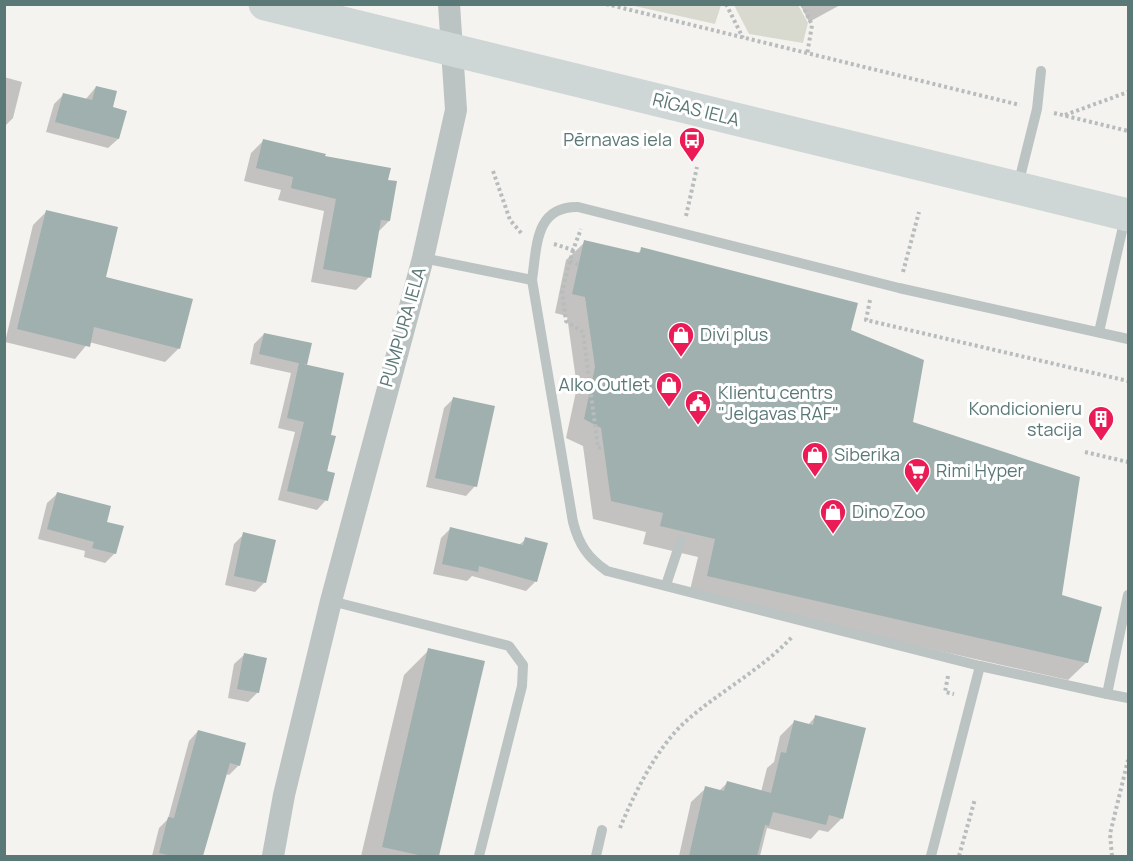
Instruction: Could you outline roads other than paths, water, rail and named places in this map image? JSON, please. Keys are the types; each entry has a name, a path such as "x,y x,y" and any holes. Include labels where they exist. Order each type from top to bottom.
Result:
{"main road":[{"name":"RĪGAS IELA","path":"265,4 1127,215"}],"street":[{"path":"449,4 453,51"},
{"name":"PUMPURA IELA","path":"273,856 284,795 331,601 423,258 456,110 453,51"}],"lane":[{"path":"1018,188 1037,109 1041,71"},
{"path":"1128,339 899,288 578,207 562,207 546,217 538,240 532,280 577,537 593,561 608,571 807,622 980,666 1128,698"},
{"path":"1099,332 1127,215"},
{"path":"423,258 532,280"},
{"path":"666,585 681,540"},
{"path":"1107,694 1128,595"},
{"path":"331,601 509,646 523,665 522,686 478,856"},
{"path":"932,856 980,666"},
{"path":"596,856 602,830"}],"place":[{"name":"Pērnavas iela","path":"692,163"},
{"name":"Divi plus","path":"681,358"},
{"name":"Alko Outlet","path":"669,408"},
{"name":"Klientu centrs \"Jelgavas RAF\"","path":"698,426"},
{"name":"Kondicionieru stacija","path":"1101,442"},
{"name":"Siberika","path":"815,478"},
{"name":"Rimi Hyper","path":"917,494"},
{"name":"Dino Zoo","path":"833,535"}]}
